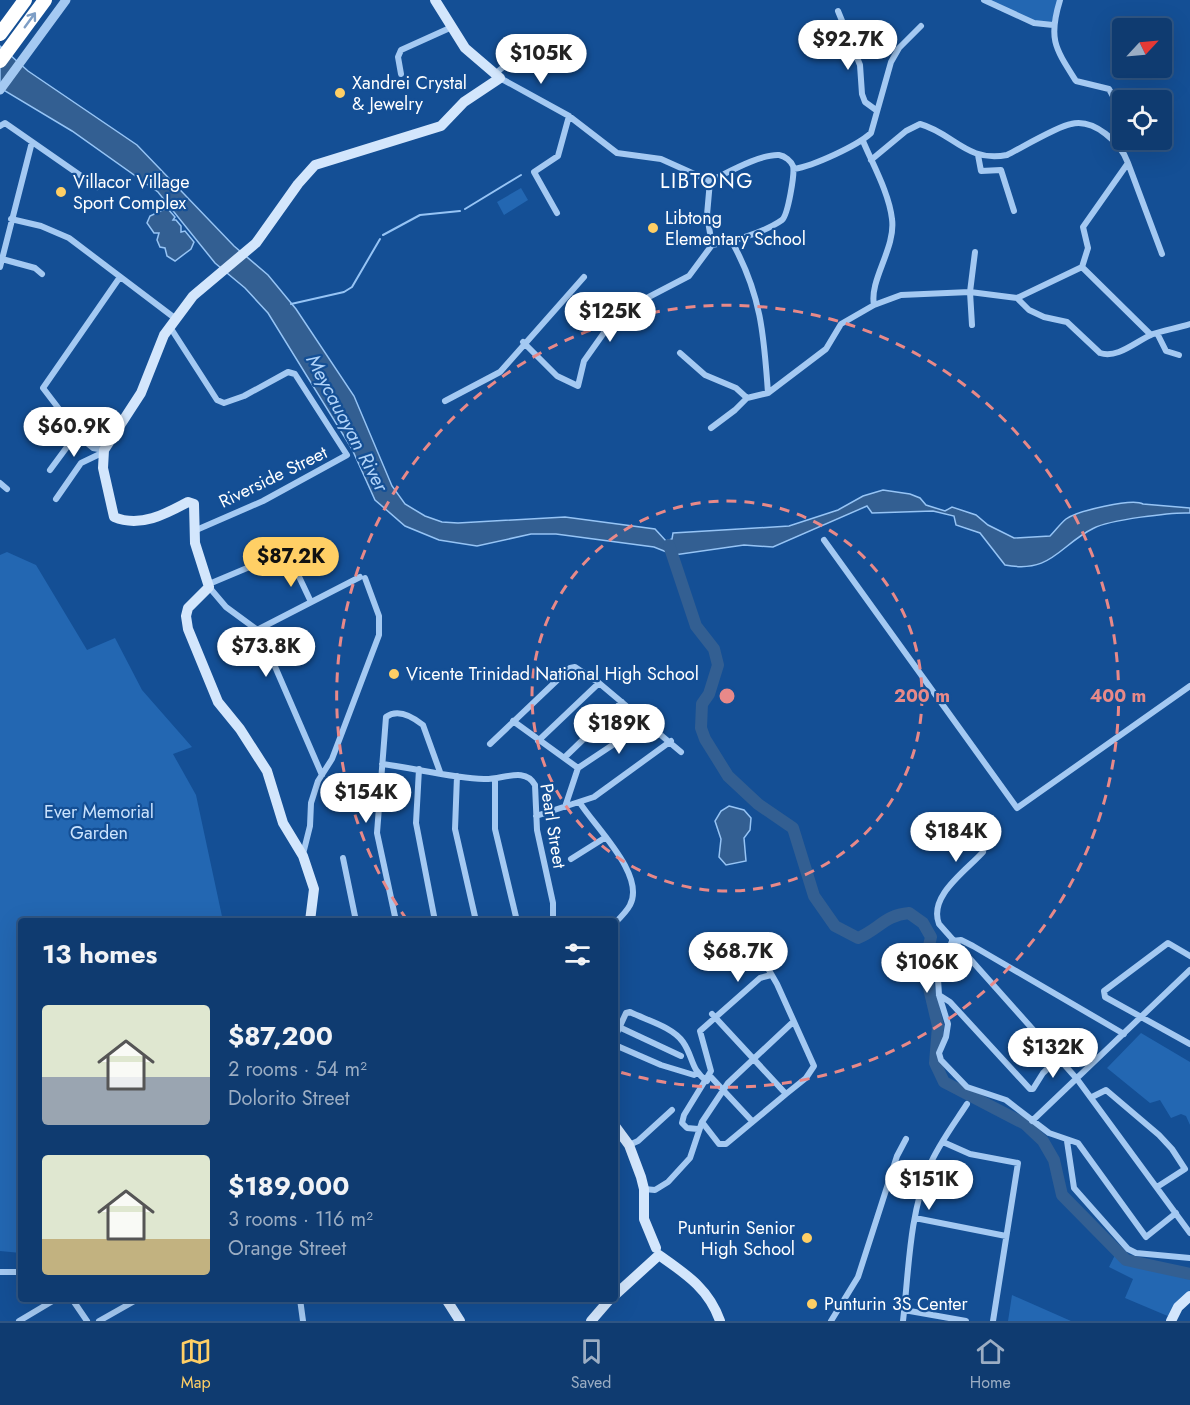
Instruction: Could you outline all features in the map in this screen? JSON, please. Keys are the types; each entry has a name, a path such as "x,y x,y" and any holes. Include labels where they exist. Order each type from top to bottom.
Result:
{"highway":[{"path":"2,32 25,0"},
{"path":"0,61 45,0"}],"main road":[{"path":"310,918 314,889 303,856 283,823 267,771 240,729 218,702 195,650 186,616 191,602 209,586 195,543 195,507 192,502 160,517 124,521 114,518 103,468 104,451 141,393 164,335 199,291 247,252 315,165 441,126 464,102 497,76 465,48 435,0"},
{"path":"618,1130 629,1145 644,1189 644,1219 658,1252 693,1279 708,1295 720,1321"},
{"path":"618,1292 658,1252"},
{"path":"1171,1321 1178,1307 1190,1296"},
{"path":"448,1302 460,1321"},
{"path":"591,1321 607,1302"}],"street":[{"path":"0,90 66,0"},
{"path":"984,0 1034,23 1053,25"},
{"path":"1060,0 1053,25 1058,53 1076,81 1109,89 1112,94"},
{"path":"838,12 860,65 862,94 865,102 876,110"},
{"path":"794,169 810,166 863,141 871,133 891,62 899,48 921,26"},
{"path":"401,74 398,57 401,50 453,27"},
{"path":"524,342 557,376 578,386 584,361 618,313 689,276 712,245 732,242 782,219 788,209 794,169 788,158 780,155 751,163 710,181 661,159 617,153 569,116 497,76 530,44"},
{"path":"557,213 534,172 558,156 569,116"},
{"path":"871,160 906,131 920,124 978,155 1007,155 1070,124 1084,124 1116,141 1128,163 1162,254"},
{"path":"2,125 32,142 97,187"},
{"path":"863,141 893,221 885,262 875,288 874,305"},
{"path":"0,267 32,142"},
{"path":"978,155 981,171 1001,170 1014,211"},
{"path":"711,428 735,411 747,398 768,393 826,349 841,324 874,305 902,295 970,292 1017,298 1082,267 1088,248 1083,227 1128,163"},
{"path":"710,181 707,215 712,245"},
{"path":"11,219 41,226 69,238 120,277 173,323"},
{"path":"732,242 749,274 764,329 768,393"},
{"path":"972,325 970,292 975,252"},
{"path":"2,259 35,268 42,274"},
{"path":"1082,267 1154,334 1166,351 1179,355"},
{"path":"104,451 87,444 43,388 120,277"},
{"path":"445,401 500,372 524,342 584,277"},
{"path":"1017,298 1029,310 1044,317 1067,322 1100,353 1107,355 1115,354 1154,334 1190,324"},
{"name":"Riverside Street","path":"173,323 217,400 224,403 244,396 288,372 295,374 347,455 263,501 194,531"},
{"path":"680,353 705,375 736,388 747,398"},
{"path":"50,470 78,432"},
{"path":"56,499 81,463 104,451"},
{"path":"0,483 7,489"},
{"path":"824,540 1017,808 1190,686"},
{"path":"285,552 209,586 226,608 257,630 322,775"},
{"path":"293,564 311,602"},
{"path":"257,630 362,577 378,609 379,634 332,759 322,775 311,802 310,826 303,856"},
{"path":"490,744 570,668 580,670 599,683 671,741 681,752"},
{"path":"538,741 599,683"},
{"path":"564,758 622,702"},
{"path":"395,918 377,833 384,722 391,714 403,714 423,725 440,772"},
{"path":"513,721 578,768"},
{"path":"565,807 578,768 647,722"},
{"path":"536,816 580,803 608,787 671,741"},
{"name":"Pearl Street","path":"382,764 458,776 495,779 521,774 532,779 535,785 536,816 553,918"},
{"path":"419,769 416,823 434,918"},
{"path":"458,776 455,829 475,918"},
{"path":"495,779 495,829 516,918"},
{"path":"580,803 626,867 632,882 631,905 618,920"},
{"path":"571,859 606,837"},
{"path":"983,852 947,890 936,910 939,924 1092,1097 1190,1233"},
{"path":"343,858 355,918"},
{"path":"952,941 961,940 973,946 1124,1034"},
{"path":"952,941 939,972 939,995 948,1024 946,1037 939,1053 941,1060 963,1085 1006,1100 1032,1121 1067,1141 1073,1140 1078,1143 1146,1236 1176,1213"},
{"path":"1190,956 1168,944 1117,979 1104,991 1105,997 1190,1044"},
{"path":"702,1122 722,1145 786,1094 813,1069 813,1063 766,965"},
{"path":"1032,1121 1190,970"},
{"path":"698,1129 683,1127 684,1115 709,1078 710,1062 700,1031 760,978 771,975"},
{"path":"939,995 950,1002 1030,1089 1033,1089 1043,1073 1059,1058"},
{"path":"618,1031 626,1013 630,1012 676,1034 688,1052 696,1073"},
{"path":"714,1017 786,1094"},
{"path":"644,1189 655,1190 668,1182 690,1158 698,1129 724,1088 793,1022"},
{"path":"620,1027 681,1056"},
{"path":"618,1046 673,1070 694,1075 696,1073 709,1078 724,1088 752,1121"},
{"path":"673,1070 681,1056 688,1052"},
{"path":"1092,1097 1106,1090 1173,1149 1185,1169 1157,1187"},
{"path":"903,1321 908,1253 928,1171 967,1104"},
{"path":"629,1145 638,1141 672,1110"},
{"path":"831,1321 858,1277 897,1156 906,1139"},
{"path":"1067,1141 1074,1188 1128,1249 1136,1253 1190,1258"},
{"path":"943,1142 970,1154 1018,1163 993,1321"},
{"path":"915,1218 1006,1236"},
{"path":"0,1272 18,1272"},
{"path":"0,1279 10,1273"},
{"path":"19,1321 51,1302"},
{"path":"74,1302 87,1321"},
{"path":"99,1321 133,1302"},
{"path":"300,1302 303,1321"},
{"path":"904,1310 966,1321"}],"green space":[{"path":"984,0 1060,0 1053,25 1034,23"},
{"path":"521,188 528,200 504,215 497,202"},
{"name":"Ever Memorial Garden","path":"7,552 36,565 87,650 115,638 142,690 192,747 173,754 196,795 222,918 18,918 18,1253 0,1251 0,555"},
{"path":"1141,1033 1190,1062 1190,1125 1186,1116 1181,1114 1171,1118 1160,1100 1150,1103 1107,1068"},
{"path":"1116,1253 1125,1262 1190,1277 1190,1291 1170,1317 1125,1298 1133,1279 1109,1267"},
{"path":"1012,1295 1071,1321 1008,1321"}],"water":[{"name":"Meycauayan River","path":"0,46 28,71 137,145 234,246 268,275 296,309 354,396 392,486 405,504 425,516 442,522 458,523 565,517 655,529 666,541 672,539 673,533 789,526 838,510 863,496 883,490 910,494 920,498 926,505 945,511 952,507 976,515 988,525 1014,538 1050,536 1066,519 1072,516 1117,504 1137,503 1190,508 1190,513 1141,517 1102,525 1082,535 1045,562 1021,567 1005,565 980,533 956,525 954,516 933,511 872,513 867,506 773,547 744,545 674,555 654,547 556,534 531,534 477,546 439,540 405,526 375,500 352,449 268,313 245,288 215,263 158,192 72,131 0,88"},
{"path":"167,208 175,217 173,220 181,226 181,232 185,231 194,242 191,249 175,261 167,256 165,248 160,247 157,240 159,233 154,233 147,223 150,216"},
{"path":"729,806 744,810 751,818 750,830 744,838 746,861 726,865 719,857 721,839 715,821 721,811"}],"waterway":[{"path":"465,209 521,175"},
{"path":"383,235 420,215 460,211"},
{"path":"291,304 344,292 352,287 380,239"},
{"path":"669,545 696,626 714,649 718,665 709,694 702,704 701,728 705,739 728,776 758,804 793,828 814,896 835,926 858,938 888,919 901,914 909,913 923,923 931,937 924,967 938,1026 935,1063 944,1082 1025,1124 1043,1141 1054,1160 1062,1195 1126,1260 1190,1274"}],"place":[{"name":"Xandrei Crystal & Jewelry","path":"340,93"},
{"name":"Villacor Village Sport Complex","path":"61,192"},
{"name":"Libtong Elementary School","path":"653,228"},
{"name":"Vicente Trinidad National High School","path":"394,674"},
{"name":"Punturin Senior High School","path":"807,1238"},
{"name":"Punturin 3S Center","path":"812,1304"}],"district":[{"name":"LIBTONG","path":"707,181"}]}
